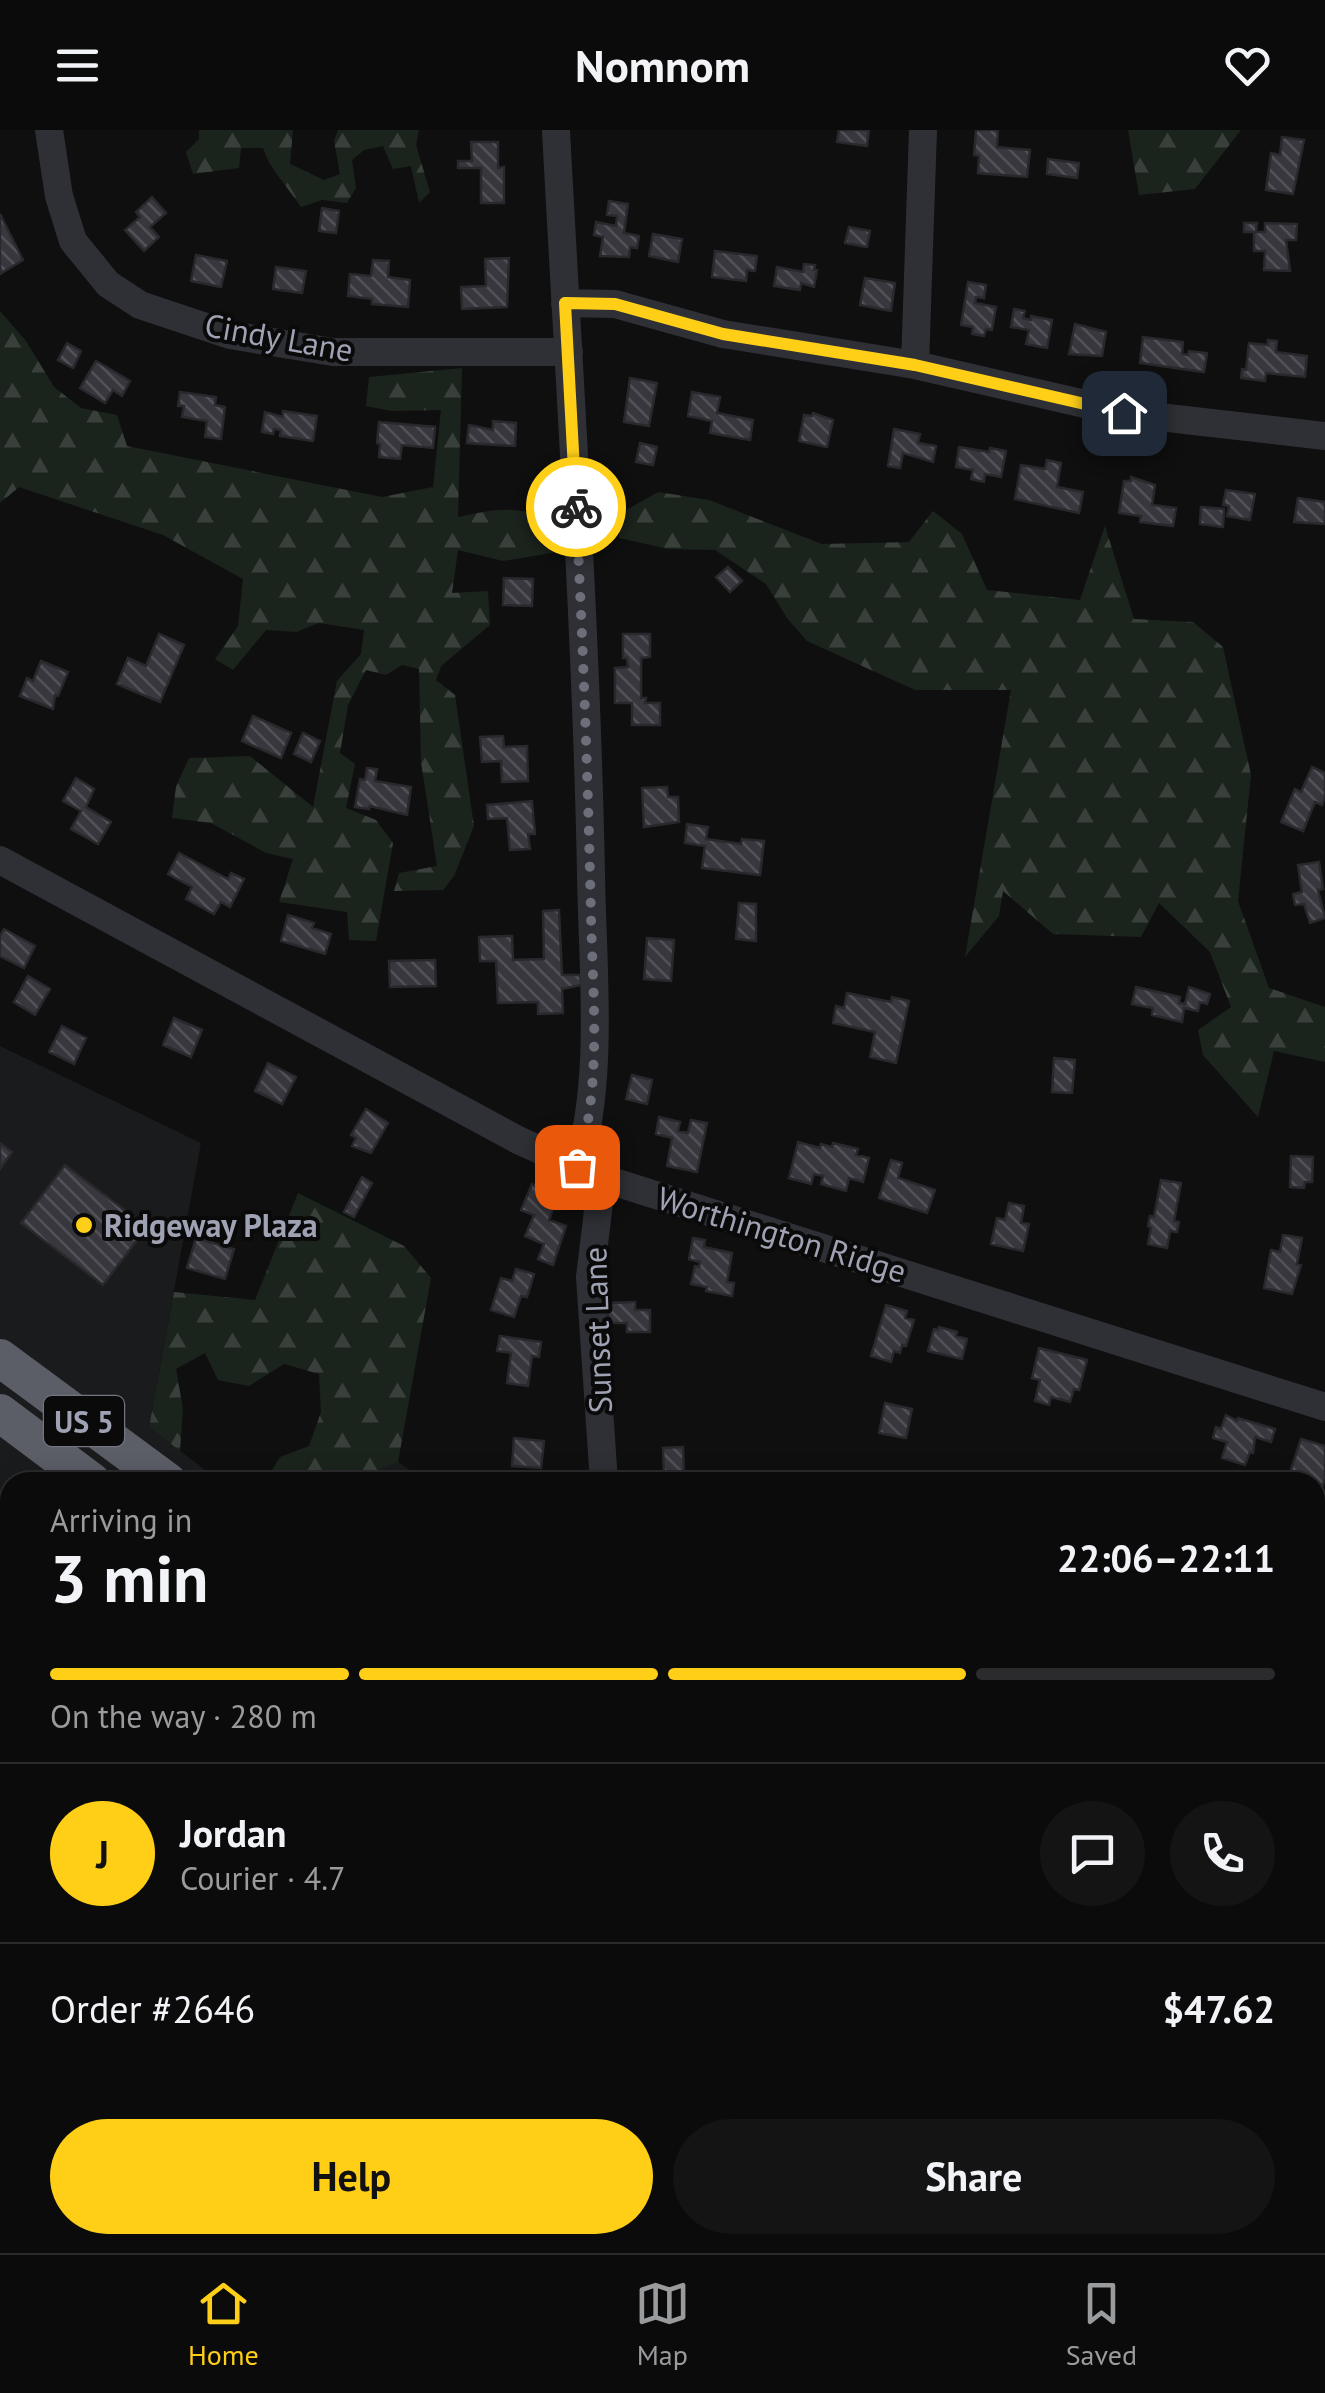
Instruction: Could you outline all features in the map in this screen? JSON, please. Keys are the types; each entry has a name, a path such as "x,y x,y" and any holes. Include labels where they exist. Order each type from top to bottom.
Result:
{"highway":[{"name":"US 5","path":"0,1358 154,1472"},
{"name":"US 5","path":"0,1413 79,1472"}],"street":[{"name":"Cindy Lane","path":"49,130 59,196 73,242 108,284 140,305 230,336 333,352 569,352"},
{"name":"Sunset Lane","path":"556,130 588,767 592,972 587,1132 590,1276 603,1472"},
{"path":"915,365 922,130"},
{"path":"565,303 615,304 723,334 915,365 1124,413 1325,436"},
{"name":"Worthington Ridge","path":"0,860 518,1140 590,1172 1325,1407"}],"shaded area":[{"path":"0,1046 201,1143 149,1427 208,1472 0,1472"},
{"path":"398,1462 412,1472 373,1472"}],"green space":[{"path":"199,130 293,130 290,164 324,180 340,174 334,141 338,130 419,130 416,145 430,192 419,203 411,166 393,169 383,146 364,150 352,160 356,188 347,203 322,200 301,207 263,148 241,148 239,168 193,174 186,152 199,139"},
{"path":"1128,130 1241,130 1195,189 1139,195"},
{"path":"0,311 26,341 54,387 81,408 117,415 127,446 382,497 433,487 441,410 392,411 366,406 369,377 462,368 458,517 509,510 560,522 570,550 503,561 458,550 452,593 488,591 490,625 441,666 436,680 455,695 474,826 454,876 443,890 394,891 399,873 437,866 421,762 419,669 402,665 386,675 366,670 348,705 340,753 355,764 346,808 376,820 393,843 376,941 349,940 347,912 279,902 293,859 266,853 211,823 172,818 176,787 189,758 250,756 313,807 337,681 361,654 364,630 319,623 296,632 266,630 233,670 215,659 238,626 243,579 163,535 19,487 0,503"},
{"path":"658,492 709,500 822,544 909,542 933,511 962,534 987,590 1080,600 1105,526 1134,619 1193,622 1223,647 1251,775 1238,901 1269,988 1325,1007 1325,1062 1274,1051 1258,1117 1203,1055 1198,1030 1231,1007 1210,952 1159,903 1141,937 1053,934 1003,891 999,916 965,957 1011,690 915,690 807,641 766,584 715,550 668,549 620,538 616,516"},
{"path":"298,1193 404,1246 431,1278 398,1462 374,1472 271,1472 280,1457 309,1446 321,1412 319,1374 284,1364 249,1386 218,1380 205,1353 176,1369 183,1409 180,1451 149,1427 174,1292 255,1300"}],"building":[{"path":"839,130 869,130 867,146 837,142"},
{"path":"976,130 998,130 997,147 1030,150 1027,177 978,173 979,156 974,155"},
{"path":"1282,137 1304,140 1293,194 1266,190 1271,153 1280,155"},
{"path":"471,142 498,142 498,168 504,167 504,203 481,203 481,168 458,168 458,161 472,161"},
{"path":"1048,159 1079,163 1077,178 1047,174"},
{"path":"152,197 166,213 150,227 159,237 144,251 125,230 140,217 136,212"},
{"path":"609,201 628,204 624,233 639,236 637,248 630,247 629,257 600,256 603,237 594,235 596,222 616,226 617,216 607,215"},
{"path":"322,208 339,211 336,233 319,231"},
{"path":"0,214 23,260 0,274"},
{"path":"1244,223 1257,223 1256,232 1265,232 1265,223 1297,224 1296,240 1286,240 1290,271 1264,270 1265,251 1254,251 1254,232 1244,232"},
{"path":"849,227 870,231 867,247 845,243"},
{"path":"653,234 682,239 678,262 649,256"},
{"path":"715,251 757,256 755,271 747,270 746,281 712,277"},
{"path":"196,255 227,261 221,287 191,281"},
{"path":"509,258 507,307 462,309 461,287 486,286 485,259"},
{"path":"373,260 389,261 388,277 410,280 408,307 372,304 372,299 348,296 350,274 371,276"},
{"path":"804,264 815,265 814,287 801,283 800,290 774,286 777,267 803,272"},
{"path":"276,267 306,271 302,293 273,289"},
{"path":"865,278 895,283 891,311 860,305"},
{"path":"968,282 986,285 984,298 976,297 975,303 996,307 992,330 986,329 984,336 972,334 973,327 961,325"},
{"path":"1014,309 1025,311 1023,318 1052,320 1047,348 1026,344 1029,330 1011,327"},
{"path":"1075,324 1106,332 1102,356 1069,354"},
{"path":"1143,337 1183,342 1182,354 1207,353 1204,372 1140,363"},
{"path":"1268,340 1277,341 1276,352 1307,356 1305,377 1266,373 1265,381 1241,378 1242,369 1246,370 1249,343 1268,345"},
{"path":"67,343 81,351 73,368 58,360"},
{"path":"96,361 130,381 122,396 113,390 105,403 80,388"},
{"path":"630,378 657,383 649,426 624,422"},
{"path":"180,392 216,397 215,405 225,407 221,439 205,437 207,421 182,417 184,406 178,406"},
{"path":"692,392 720,397 717,413 753,420 750,440 710,433 712,421 688,416"},
{"path":"283,411 317,416 313,441 280,436 281,430 274,429 273,434 262,432 265,412 283,417"},
{"path":"813,413 833,420 827,447 799,441 804,415"},
{"path":"493,421 516,423 515,446 467,443 469,425 493,430"},
{"path":"379,422 435,427 433,448 402,445 400,459 379,457"},
{"path":"894,429 920,434 918,443 936,446 933,462 903,453 900,468 888,466"},
{"path":"640,443 657,447 653,465 636,462"},
{"path":"959,447 1006,451 1001,477 985,474 984,482 971,479 973,470 956,467"},
{"path":"1047,460 1061,463 1057,487 1083,492 1079,513 1015,499 1021,465 1045,469"},
{"path":"1131,477 1155,485 1152,505 1176,508 1173,526 1140,522 1141,516 1119,513 1124,481 1131,481"},
{"path":"1226,490 1255,494 1250,520 1227,516 1229,506 1223,505"},
{"path":"1298,498 1325,502 1325,524 1294,522"},
{"path":"1201,507 1224,509 1223,527 1200,524"},
{"path":"728,567 742,581 730,592 716,577"},
{"path":"504,578 533,579 532,606 503,605"},
{"path":"159,634 184,645 160,702 117,684 128,658 146,666"},
{"path":"623,634 650,634 650,657 641,658 641,698 646,698 645,703 660,703 660,725 632,725 632,703 615,703 615,668 628,667 627,658 623,658"},
{"path":"41,661 68,672 58,696 55,695 53,709 20,696 27,678 33,681"},
{"path":"253,716 291,733 281,758 242,741"},
{"path":"303,733 320,741 311,762 294,754"},
{"path":"503,736 504,747 527,746 528,781 502,782 501,761 482,762 480,737"},
{"path":"1312,767 1325,773 1325,797 1322,805 1315,802 1303,831 1281,822 1295,789 1301,792"},
{"path":"367,768 377,769 375,781 411,787 407,815 370,806 355,807 360,779 365,780"},
{"path":"76,778 94,789 86,807 111,822 98,844 71,829 81,811 63,801"},
{"path":"667,787 668,797 678,797 679,822 644,827 642,788"},
{"path":"532,801 535,834 528,834 530,849 510,850 507,818 488,819 487,805"},
{"path":"687,824 708,827 706,839 741,844 742,839 764,841 760,875 702,868 705,846 685,843"},
{"path":"179,853 228,879 231,873 244,879 230,907 221,902 214,914 186,899 192,887 168,874"},
{"path":"1319,862 1323,889 1318,890 1325,918 1310,923 1304,904 1295,905 1293,894 1302,892 1298,865"},
{"path":"739,903 756,904 756,941 736,939"},
{"path":"559,910 562,975 580,975 581,985 562,989 563,1013 538,1014 538,1002 498,1003 496,961 480,961 479,937 512,936 513,960 544,959 543,911"},
{"path":"288,915 314,923 312,928 331,934 325,954 281,941"},
{"path":"4,929 35,946 24,968 0,956"},
{"path":"647,938 674,940 671,981 644,979"},
{"path":"435,960 436,986 390,987 389,961"},
{"path":"28,976 50,989 35,1015 14,1002"},
{"path":"1136,987 1180,997 1179,1003 1185,1004 1189,987 1210,994 1207,1004 1200,1002 1198,1011 1184,1008 1182,1022 1152,1015 1153,1008 1132,1004"},
{"path":"847,993 891,1002 892,997 909,1001 896,1063 870,1057 875,1032 833,1023 836,1006 844,1008"},
{"path":"174,1018 202,1030 191,1057 163,1045"},
{"path":"62,1026 86,1038 74,1064 49,1052"},
{"path":"1054,1058 1075,1060 1072,1093 1052,1092"},
{"path":"268,1063 296,1077 282,1104 255,1091"},
{"path":"632,1075 652,1080 647,1104 626,1099"},
{"path":"366,1109 388,1123 371,1153 352,1146 356,1138 351,1135"},
{"path":"659,1117 680,1122 678,1131 688,1133 691,1120 707,1123 697,1172 667,1166 672,1138 656,1134"},
{"path":"798,1142 820,1148 821,1144 832,1147 833,1143 858,1149 856,1155 869,1158 863,1182 849,1178 846,1191 821,1184 823,1176 814,1174 811,1184 789,1178"},
{"path":"0,1143 12,1152 0,1169"},
{"path":"1291,1156 1313,1157 1312,1182 1305,1182 1304,1188 1290,1187"},
{"path":"891,1160 902,1163 898,1178 935,1190 927,1213 879,1198"},
{"name":"Ridgeway Plaza","path":"65,1165 147,1227 103,1285 21,1223"},
{"path":"362,1177 372,1183 354,1217 344,1212"},
{"path":"1161,1180 1181,1183 1174,1221 1179,1222 1177,1232 1170,1231 1167,1248 1148,1244 1150,1216 1154,1217"},
{"path":"532,1184 558,1195 549,1220 566,1226 553,1265 538,1259 544,1244 525,1236 534,1215 521,1210"},
{"path":"1009,1203 1024,1206 1021,1223 1029,1224 1023,1251 991,1244 997,1218 1005,1220"},
{"path":"1283,1235 1302,1238 1297,1264 1301,1265 1292,1294 1264,1288 1271,1250 1280,1252"},
{"path":"196,1238 234,1249 225,1279 187,1268"},
{"path":"693,1238 705,1240 704,1247 732,1253 727,1282 734,1283 732,1296 691,1284 695,1266 699,1267 700,1262 689,1259"},
{"path":"516,1269 534,1274 527,1297 521,1296 514,1317 491,1310 501,1278 512,1281"},
{"path":"635,1302 635,1310 650,1310 650,1332 627,1332 627,1323 608,1323 608,1303"},
{"path":"886,1305 907,1311 905,1318 914,1320 906,1346 902,1345 900,1353 894,1351 891,1362 871,1356"},
{"path":"939,1327 967,1339 962,1359 928,1351 934,1329"},
{"path":"500,1336 541,1342 539,1357 532,1356 528,1386 507,1383 511,1353 497,1351"},
{"path":"1039,1348 1087,1360 1079,1390 1074,1389 1070,1402 1051,1397 1049,1405 1035,1401 1040,1380 1032,1378"},
{"path":"885,1403 912,1409 906,1438 879,1433"},
{"path":"1226,1415 1275,1429 1271,1442 1255,1437 1253,1453 1250,1452 1245,1465 1222,1458 1227,1442 1213,1438"},
{"path":"514,1438 544,1441 541,1468 512,1466"},
{"path":"1301,1439 1325,1446 1325,1472 1290,1472"},
{"path":"683,1447 684,1472 664,1472 663,1448"}],"way so far":[{"path":"576,507 588,767 593,1034 587,1132 577,1167"}],"place":[{"name":"Ridgeway Plaza","path":"84,1225"}],"route":[{"path":"576,507 565,303 615,304 723,334 915,365 1124,413"}]}
